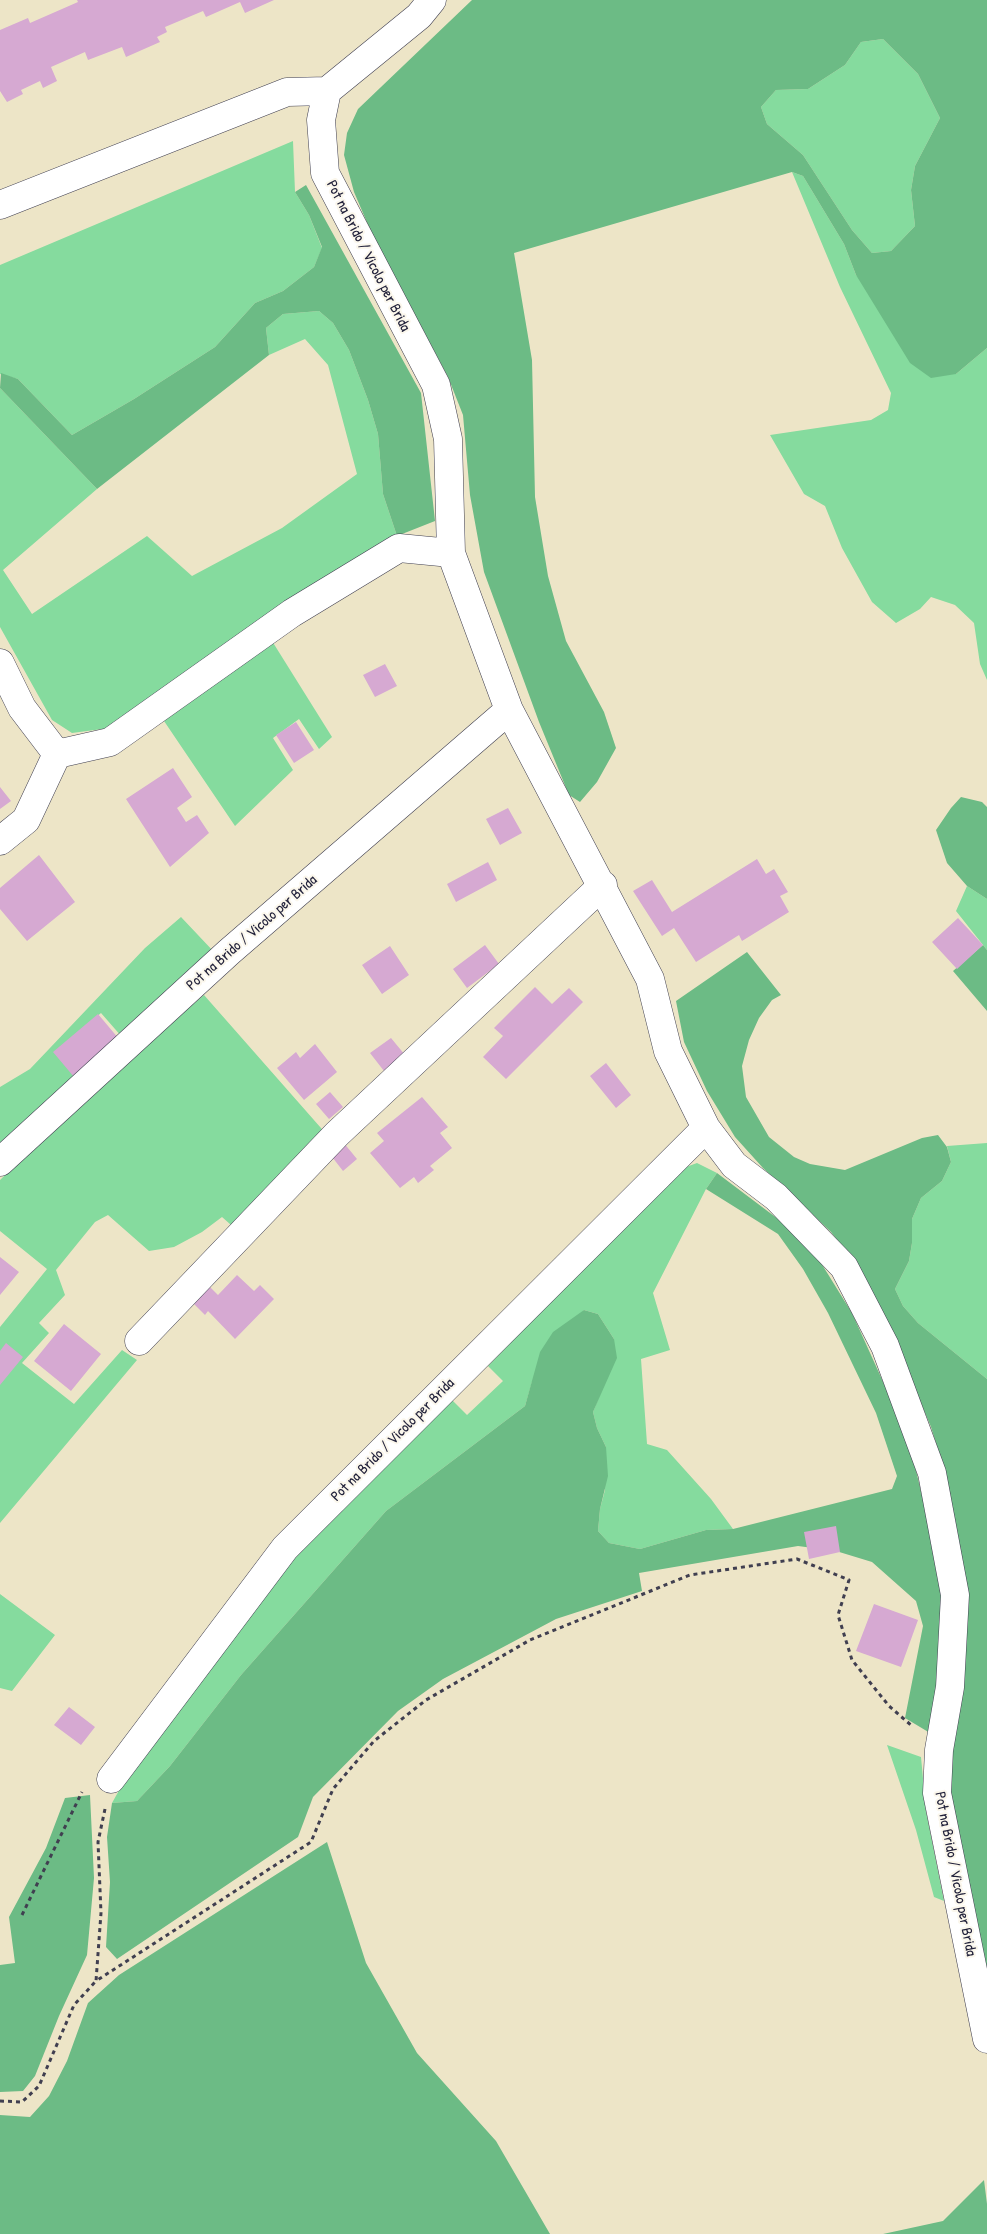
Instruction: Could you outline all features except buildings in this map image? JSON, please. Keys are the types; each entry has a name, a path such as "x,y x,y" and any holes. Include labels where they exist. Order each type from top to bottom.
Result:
{"street":[{"path":"0,204 287,92 327,91 419,16 432,0"},
{"name":"Pot na Brido / Vicolo per Brida","path":"327,91 321,120 325,173 436,385 448,439 450,553 509,710 603,885 650,979 668,1051 706,1128 734,1165 776,1197 844,1267 884,1346 932,1472 955,1595 950,1688 939,1750 937,1793 987,2039"},
{"path":"57,754 110,742 292,613 399,548 450,553"},
{"path":"0,663 22,708 57,754"},
{"name":"Pot na Brido / Vicolo per Brida","path":"0,1162 228,952 509,710"},
{"path":"0,841 26,820 57,754"},
{"path":"140,1341 337,1134 603,885"},
{"name":"Pot na Brido / Vicolo per Brida","path":"111,1779 285,1548 706,1128"}],"path":[{"path":"0,2101 22,2102 39,2086 74,2005 96,1981 311,1842 333,1789 374,1741 426,1700 530,1640 690,1575 797,1559 849,1580 838,1615 852,1660 889,1706 939,1750"},
{"path":"22,1915 90,1776 111,1779 98,1842 100,1913 96,1981"}],"green space":[{"path":"472,0 987,0 987,348 956,374 931,378 910,363 856,275 844,244 803,176 792,172 514,253 532,360 535,497 548,576 566,641 604,712 616,748 597,782 580,802 569,795 539,722 484,572 470,495 463,415 448,377 372,234 354,192 344,155 347,133 358,109","holes":["883,39 918,74 940,118 915,166 911,190 915,226 891,251 872,253 852,230 803,155 767,124 761,107 776,90 808,89 845,65 861,42"]},
{"path":"883,39 918,74 940,118 915,166 911,190 915,226 891,251 872,253 852,230 803,155 767,124 761,107 776,90 808,89 845,65 861,42"},
{"path":"293,141 295,192 309,215 322,248 314,267 283,291 255,303 215,347 134,399 72,435 18,379 0,374 0,265"},
{"path":"792,172 803,176 844,244 856,275 956,374 987,348 987,680 980,664 974,623 955,605 931,597 920,609 896,623 872,602 842,548 825,506 804,494 770,435 871,420 888,410 891,393 840,287"},
{"path":"306,185 421,393 435,521 397,536 383,494 378,434 368,400 349,350 333,323 319,311 283,314 266,328 269,355 97,489 0,388 1,373 18,379 72,435 134,399 215,347 255,303 283,291 314,267 322,247 309,215 295,192"},
{"path":"319,311 333,323 349,350 368,400 378,434 383,494 397,536 334,571 239,640 110,728 72,733 52,720 0,627 0,388 97,489 3,570 32,614 147,536 192,576 282,528 357,474 328,365 305,339 269,355 266,328 283,314"},
{"path":"272,641 332,737 319,749 299,719 273,738 293,770 235,826 164,721"},
{"path":"961,797 982,802 987,807 987,899 967,886 947,863 936,830"},
{"path":"967,886 987,899 987,950 956,911"},
{"path":"181,917 215,953 122,1037 101,1013 63,1046 88,1071 0,1154 0,1087 30,1069 145,948"},
{"path":"983,945 987,950 987,1011 953,971"},
{"path":"747,952 781,995 772,1000 759,1018 749,1040 742,1066 746,1097 769,1137 794,1157 810,1164 845,1170 922,1138 938,1135 947,1147 951,1162 942,1181 921,1198 912,1219 912,1243 909,1261 895,1289 903,1306 918,1323 987,1379 987,1970 947,1784 944,1469 931,1427 905,1366 858,1268 831,1232 763,1168 735,1137 707,1091 684,1042 676,1001"},
{"path":"204,995 328,1136 239,1232 222,1217 202,1232 174,1247 149,1251 108,1215 95,1222 56,1270 65,1295 39,1323 49,1333 22,1363 74,1404 122,1350 137,1360 0,1523 0,1327 47,1269 0,1231 0,1180 100,1082"},
{"path":"987,1143 987,1379 918,1323 903,1306 895,1289 909,1261 912,1243 912,1219 921,1198 942,1181 951,1162 947,1146"},
{"path":"697,1163 717,1173 706,1189 653,1293 670,1350 641,1359 647,1444 667,1450 711,1499 733,1529 706,1530 640,1549 609,1543 598,1531 600,1509 605,1490 606,1447 597,1428 593,1412 601,1392 614,1339 598,1314 584,1310 532,1382 525,1406 386,1511 241,1675 170,1766 137,1801 112,1803 127,1776 203,1674 296,1557 451,1399 467,1415 503,1381 488,1366 678,1170"},
{"path":"717,1173 782,1222 813,1250 852,1313 908,1437 925,1508 942,1597 941,1669 930,1733 905,1718 923,1626 916,1601 872,1562 836,1551 798,1546 639,1573 642,1591 556,1619 443,1679 398,1711 313,1797 298,1837 117,1959 106,1947 110,1882 107,1837 112,1803 137,1801 170,1766 241,1675 386,1511 525,1406 540,1352 553,1332 584,1310 598,1314 614,1339 617,1358 593,1412 597,1428 606,1447 608,1476 600,1509 598,1531 609,1543 640,1549 706,1530 733,1529 892,1489 897,1476 876,1413 828,1313 803,1269 778,1234 706,1189"},
{"path":"0,1594 55,1635 12,1691 0,1688"},
{"path":"887,1745 921,1757 926,1811 944,1901 934,1897 916,1830"},
{"path":"90,1795 94,1878 87,1955 59,2016 35,2076 23,2091 0,2092 0,1965 15,1963 9,1917 46,1848 65,1798"},
{"path":"327,1842 366,1963 417,2053 496,2141 550,2234 0,2234 0,2115 30,2117 49,2096 67,2061 88,2003 119,1975"},
{"path":"984,2180 987,2204 987,2234 883,2234 943,2221"}]}
